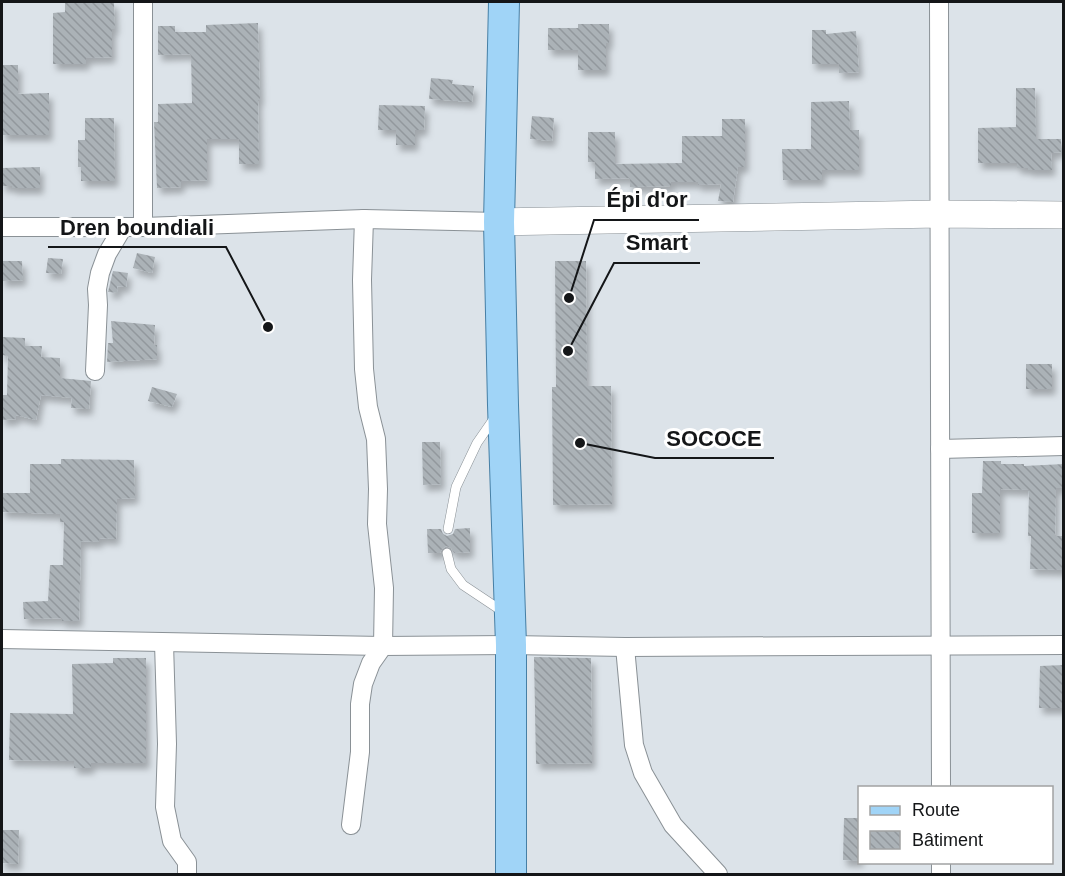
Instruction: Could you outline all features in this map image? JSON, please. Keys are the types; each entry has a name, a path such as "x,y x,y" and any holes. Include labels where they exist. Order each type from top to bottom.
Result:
{"main road":[{"path":"504,2 500,222 503,405 511,631 511,874"}],"street":[{"path":"143,2 143,227"},
{"path":"939,2 941,786"},
{"path":"2,227 143,227 364,219 500,222 939,214 1064,215"},
{"path":"351,825 360,752 360,704 363,684 371,663 383,646 384,588 377,524 376,439 368,407 364,369 362,280 364,219"},
{"path":"95,371 97,289 100,273 107,254 123,227"},
{"path":"940,449 1064,446"},
{"path":"2,639 383,646 511,631 625,647 1064,645"},
{"path":"164,643 165,807 172,841 187,862 187,874"},
{"path":"625,647 634,745 643,773 673,825 718,874"}],"lane":[{"path":"448,529 456,487 477,443 503,405"},
{"path":"447,553 451,569 463,585 511,631"}],"building":[{"path":"65,2 114,2 115,29 112,29 112,57 86,58 86,64 53,64 53,13 65,12"},
{"path":"258,23 259,164 239,164 239,139 207,139 207,180 181,181 181,187 157,188 154,122 158,122 158,104 192,103 191,54 158,55 158,26 175,26 175,32 206,32 206,25"},
{"path":"578,24 609,24 606,70 578,70 578,50 548,50 548,28 578,28"},
{"path":"812,30 826,30 826,34 856,31 859,72 839,73 839,64 812,64"},
{"path":"2,65 18,65 18,94 49,93 49,135 2,135"},
{"path":"431,78 453,80 452,84 474,86 472,102 429,99"},
{"path":"1016,88 1035,88 1036,139 1061,139 1061,152 1051,153 1052,170 1017,168 1017,163 978,163 978,128 1016,127"},
{"path":"849,101 850,130 859,130 859,170 822,170 822,180 783,180 782,149 811,149 811,102"},
{"path":"379,105 425,106 424,130 415,130 415,145 396,145 396,130 378,130"},
{"path":"532,116 554,118 552,141 530,139"},
{"path":"85,118 114,118 115,181 81,181 81,167 78,167 78,140 85,140"},
{"path":"722,119 745,119 745,167 738,167 733,202 718,201 721,184 698,185 698,182 671,182 671,186 630,187 630,178 595,179 595,162 588,162 588,132 615,132 615,164 682,163 682,136 722,136"},
{"path":"40,167 40,188 2,186 2,168"},
{"path":"137,253 155,257 152,273 133,268"},
{"path":"48,258 63,259 61,274 46,273"},
{"path":"2,261 22,261 23,280 2,281"},
{"path":"555,261 586,261 587,386 611,386 612,504 553,505 552,387 556,387"},
{"path":"113,271 128,273 126,287 117,286 118,293 108,292"},
{"path":"111,321 155,325 154,345 157,345 157,359 107,362 108,343 113,343"},
{"path":"2,337 25,338 25,346 42,346 41,357 60,358 60,378 91,381 89,409 71,408 72,398 41,395 36,420 16,415 16,419 2,420 2,395 7,395 8,356 2,355"},
{"path":"1026,364 1052,364 1052,389 1026,389"},
{"path":"152,387 177,394 172,407 148,401"},
{"path":"422,442 440,442 441,484 423,485"},
{"path":"61,459 134,460 135,498 117,499 116,539 99,538 99,542 81,541 79,621 62,621 62,618 24,619 23,602 48,601 50,565 63,565 64,522 60,522 60,514 2,512 2,493 30,493 30,464 61,464"},
{"path":"983,461 1001,461 1001,464 1024,464 1024,466 1064,464 1064,488 1056,488 1055,536 1064,536 1064,570 1030,569 1029,490 1000,489 1000,533 972,533 972,493 982,493"},
{"path":"470,528 470,552 454,553 446,546 440,553 428,553 427,529 441,529 447,536 453,534 455,529"},
{"path":"534,657 591,658 592,763 536,764"},
{"path":"113,658 146,658 146,763 91,763 91,768 74,768 74,761 9,760 10,713 73,714 72,664 113,663"},
{"path":"1064,665 1064,708 1039,708 1040,666"},
{"path":"844,818 858,818 858,861 843,860"},
{"path":"2,830 19,830 18,864 2,863"}],"place":[{"name":"Épi d'or","path":"569,298"},
{"name":"Dren boundiali","path":"268,327"},
{"name":"Smart","path":"568,351"},
{"name":"SOCOCE","path":"580,443"}]}
